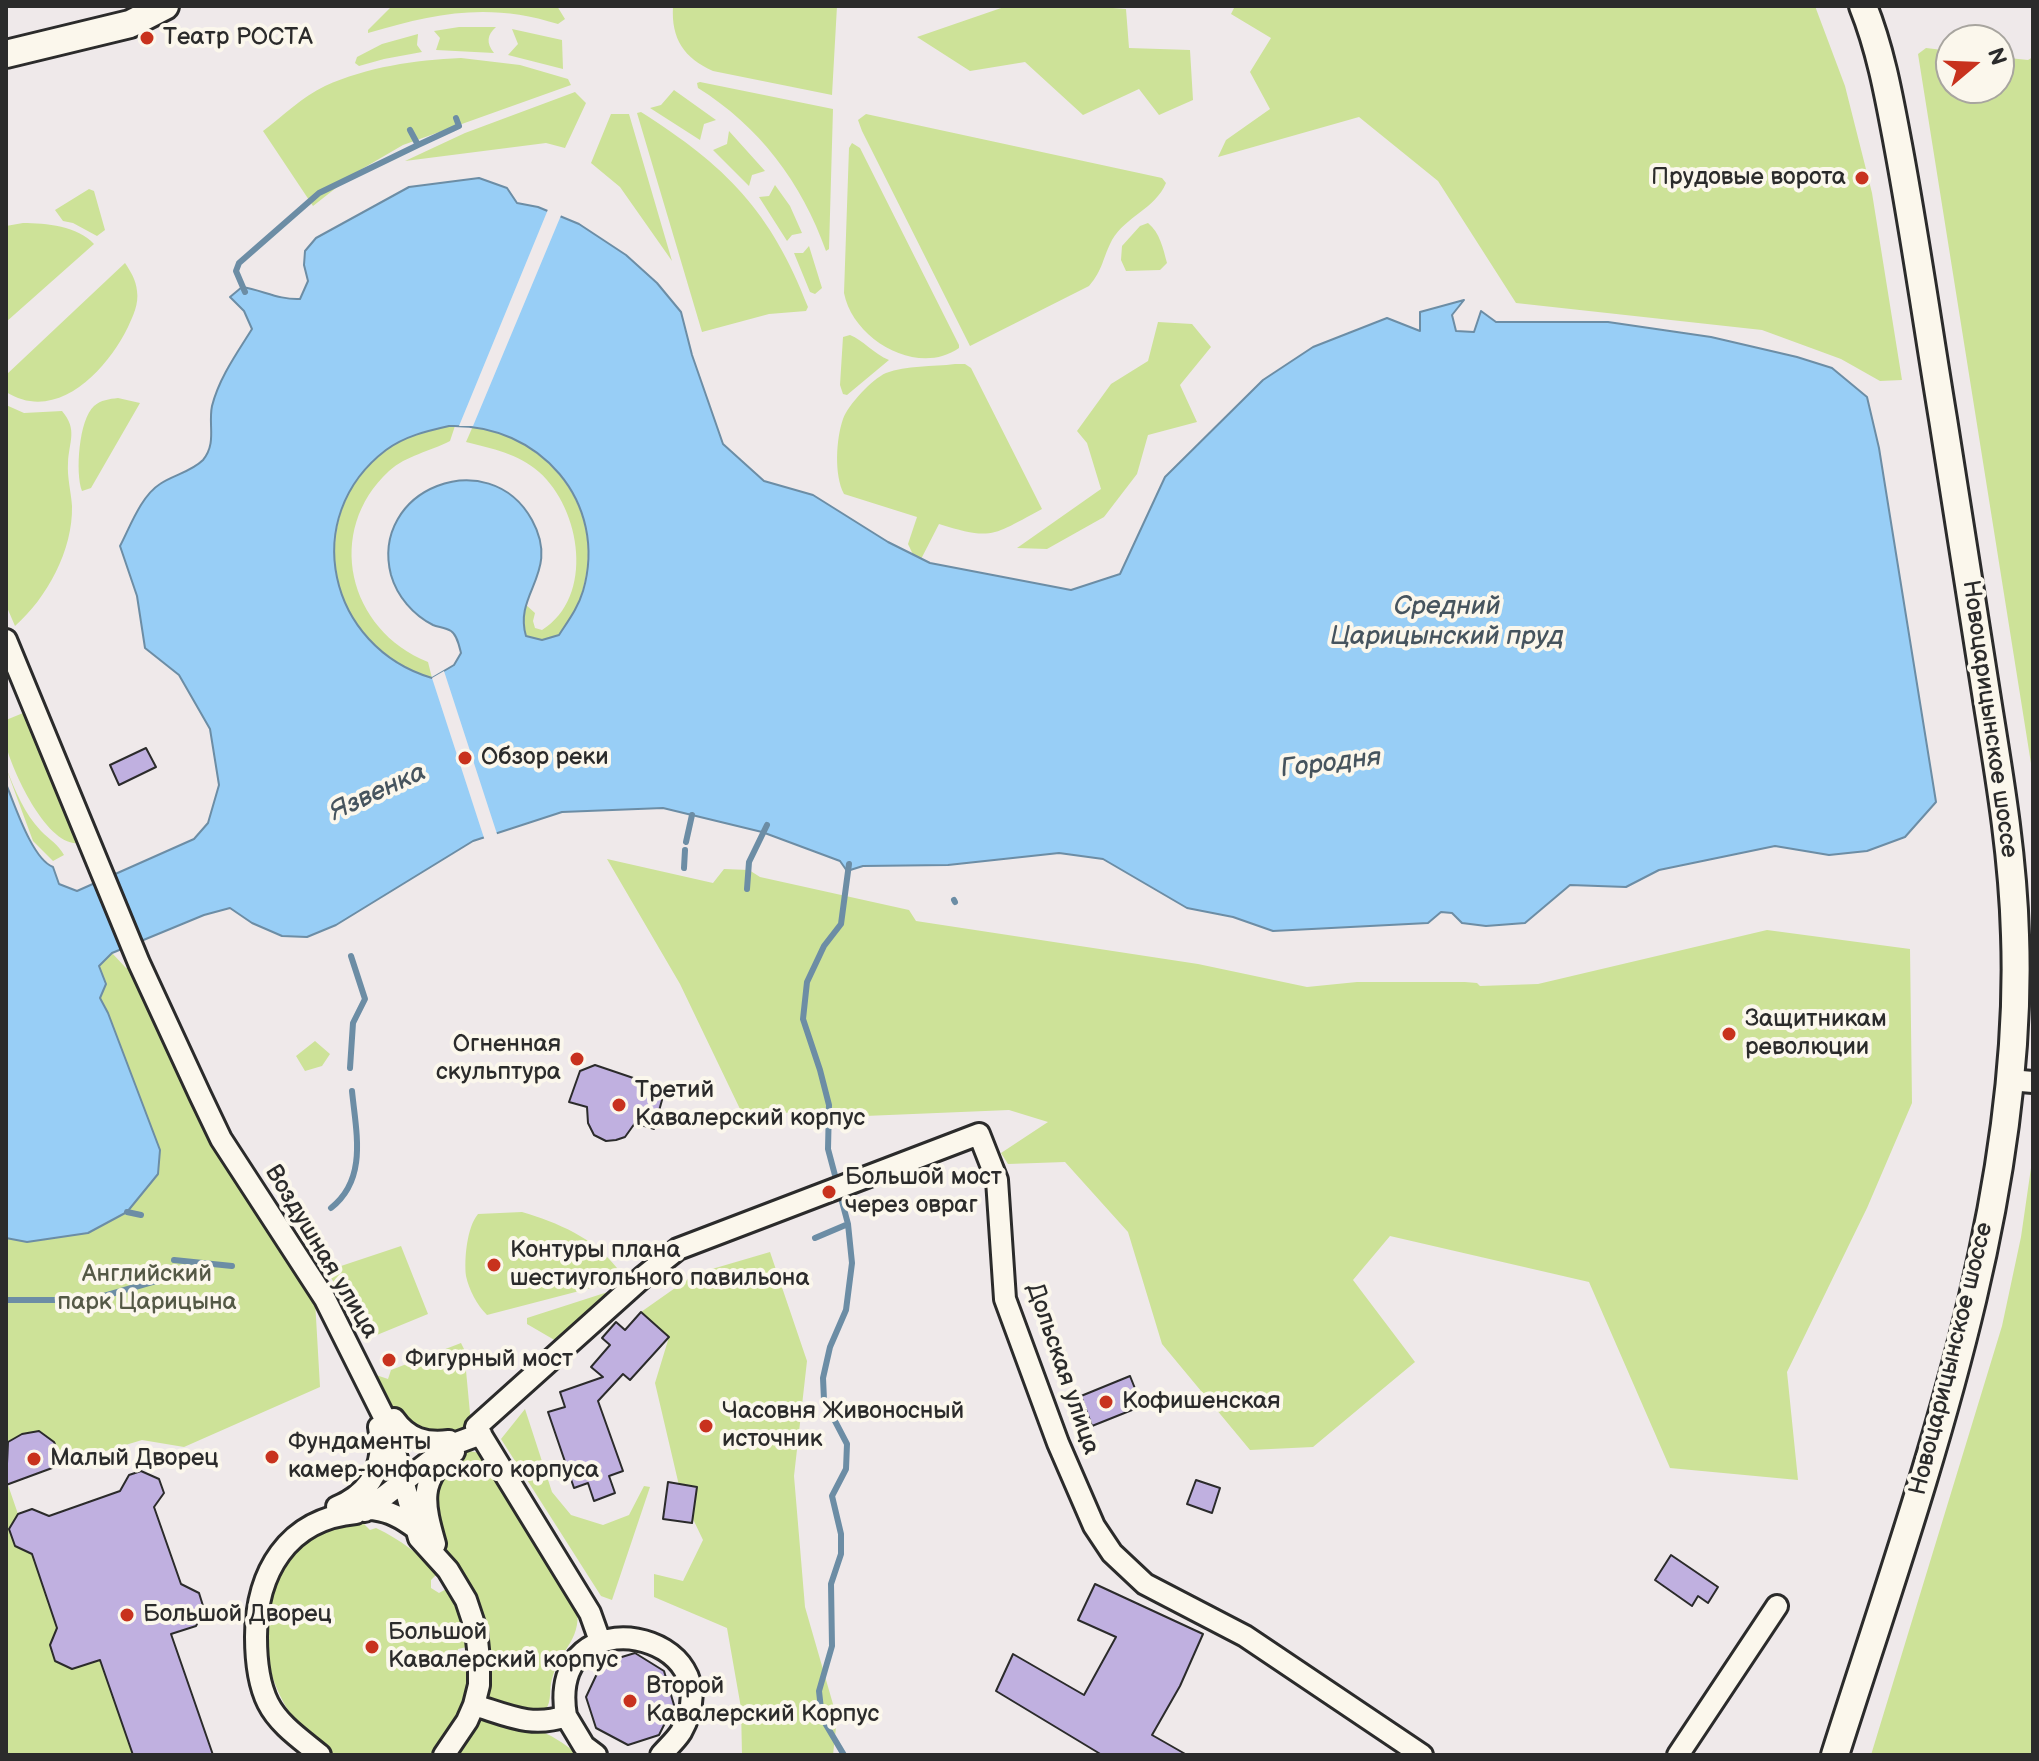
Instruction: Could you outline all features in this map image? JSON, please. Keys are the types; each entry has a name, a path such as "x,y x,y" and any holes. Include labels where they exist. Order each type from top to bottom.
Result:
{"main road":[{"path":"6,54 130,24 165,6"},
{"name":"Новоцарицынское шоссе","path":"1835,1755 1919,1490 1970,1307 2021,1081 2016,939 2007,829 1904,178 1882,65 1863,6"}],"street":[{"name":"Воздушная улица","path":"6,640 139,960 221,1139 325,1299 387,1423 417,1533 448,1570 466,1600 476,1630 479,1685 474,1705"},
{"name":"Дольская улица","path":"481,1434 476,1427 678,1249 979,1134 994,1168 1005,1299 1058,1443 1094,1526 1112,1553 1145,1584 1245,1636 1422,1755"},
{"path":"394,1419 417,1439 432,1443 449,1441 451,1445 454,1452 441,1462 430,1477 426,1492 426,1510 435,1544 366,1510 337,1507 361,1494 374,1476 383,1445 379,1427 394,1419"},
{"path":"320,1755 291,1731 269,1705 260,1682 256,1620 265,1576 286,1547 315,1525 366,1510 451,1445 481,1434 590,1613 600,1641"},
{"path":"1678,1755 1777,1606"},
{"path":"596,1755 584,1746 566,1716 565,1685 570,1668 582,1653 600,1641 621,1637 642,1640 669,1651 684,1670 692,1694 688,1715 679,1734 661,1755"},
{"path":"444,1755 474,1705 541,1723 566,1716"}],"green space":[{"path":"392,6 557,6 565,19 558,24 509,13 462,13 416,20 368,33"},
{"path":"673,6 837,6 832,95 713,71 703,66 687,53 677,38"},
{"path":"1007,6 1126,9 1129,48 1190,50 1193,100 1159,115 1139,89 1083,115 1025,62 970,71 917,37"},
{"path":"1235,6 1815,6 1845,86 1872,193 1902,380 1880,381 1841,359 1762,330 1516,303 1438,181 1359,117 1218,157 1226,140 1270,109 1250,72 1271,38 1231,14"},
{"path":"496,27 489,39 494,53 436,50 440,38 434,31"},
{"path":"512,29 562,40 563,69 508,55 518,44"},
{"path":"418,34 417,45 422,52 359,66 355,63 357,57 382,44"},
{"path":"1926,48 1935,49 1935,104 2015,104 2015,59 2028,60 2033,57 2033,776 1918,54"},
{"path":"461,58 520,65 568,79 571,85 403,145 355,173 313,206 263,131 308,96 341,79 392,66"},
{"path":"697,83 833,109 829,249 826,251 804,202 776,158 740,120 698,88"},
{"path":"674,90 716,120 704,124 700,140 650,108 661,105"},
{"path":"575,92 586,103 565,148 546,143 405,161 465,133"},
{"path":"641,112 698,152 742,194 761,217 794,273 808,307 806,311 769,314 702,332 637,113"},
{"path":"611,114 629,114 672,261 620,187 591,163"},
{"path":"866,114 1162,178 1166,183 1155,200 1112,240 1089,286 970,346 862,131 858,120"},
{"path":"729,131 765,171 752,175 749,186 713,150 727,144"},
{"path":"852,143 860,148 959,345 959,348 943,356 907,356 890,349 860,326 850,310 844,293 849,148"},
{"path":"775,185 790,206 802,233 792,235 787,241 759,197 769,196"},
{"path":"89,189 94,191 105,230 97,236 63,221 55,210"},
{"path":"23,223 71,229 94,244 6,322 6,226"},
{"path":"1148,223 1158,236 1167,263 1160,270 1126,271 1121,260 1122,246 1140,226"},
{"path":"809,246 822,288 815,294 810,292 794,253 803,253"},
{"path":"125,263 136,287 135,310 119,343 94,375 61,397 44,401 25,400 6,392 6,375"},
{"path":"1158,322 1192,324 1211,347 1180,385 1197,422 1148,435 1137,474 1104,517 1047,549 1017,548 1101,489 1087,443 1077,431 1111,384 1148,361"},
{"path":"850,335 889,360 847,395 843,394 840,385 843,337"},
{"path":"965,364 971,368 1042,509 992,533 982,534 939,524 918,565 908,544 917,517 844,494 837,467 839,436 850,407 880,376 902,369"},
{"path":"118,398 140,403 91,488 82,491 79,460 85,422 94,406"},
{"path":"6,405 24,413 62,411 71,430 68,468 72,506 68,539 56,572 38,602 15,626 6,605"},
{"path":"455,426 450,441 411,457 389,471 369,495 356,522 352,549 354,577 363,603 379,627 401,647 428,662 432,678 386,656 355,623 339,583 336,541 346,500 370,465 406,439"},
{"path":"473,426 501,434 527,447 549,464 566,484 579,508 587,534 588,562 580,598 559,635 542,640 526,636 521,621 525,604 535,613 535,628 542,630 559,615 570,597 576,552 565,508 539,472 522,460 466,442"},
{"path":"28,711 83,842 70,842 58,836 34,808 16,773 6,745 6,720"},
{"path":"6,768 30,817 64,855 53,861 33,841"},
{"path":"607,859 713,883 724,869 749,870 760,877 909,910 916,921 1198,964 1307,987 1357,982 1465,982 1480,986 1538,984 1767,930 1910,949 1912,1103 1867,1208 1787,1372 1798,1480 1670,1468 1589,1282 1390,1236 1353,1280 1415,1362 1313,1447 1250,1450 1162,1344 1128,1232 1065,1162 1008,1164 1001,1153 1048,1122 1009,1110 841,1117 740,1109 680,984"},
{"name":"Английский парк Царицына","path":"112,953 126,968 139,963 315,1300 320,1387 184,1447 142,1440 8,1485 18,1514 9,1530 15,1546 32,1554 57,1628 50,1645 55,1660 72,1669 85,1665 95,1647 133,1755 6,1755 6,966"},
{"path":"315,1041 330,1054 322,1066 305,1071 296,1056"},
{"path":"2033,1154 2033,1755 1871,1755 2002,1326 2021,1237"},
{"path":"522,1212 562,1226 597,1248 617,1268 614,1282 487,1315 474,1297 466,1276 466,1252 471,1227 478,1214"},
{"path":"401,1246 428,1314 372,1337 326,1271"},
{"path":"770,1252 807,1361 794,1476 805,1607 837,1718 833,1755 742,1755 741,1708 727,1628 654,1597 654,1574 683,1581 703,1540 681,1494 655,1383 669,1337 641,1312 695,1274"},
{"path":"614,1290 563,1345 527,1324 527,1318"},
{"path":"461,1343 471,1424 467,1430 449,1441 395,1419 376,1375 388,1379 391,1370"},
{"path":"525,1409 552,1492 571,1515 603,1525 629,1515 644,1486 650,1487 612,1600 601,1596 501,1439"},
{"path":"463,1450 481,1453 576,1600 577,1625 556,1668 549,1702 541,1713 518,1713 491,1699 487,1687 484,1626 476,1599 463,1574 435,1544 426,1492"},
{"path":"364,1524 370,1530 376,1528 394,1537 424,1560 438,1573 431,1580 431,1588 439,1593 450,1587 461,1610 471,1646 458,1649 457,1658 461,1664 473,1665 469,1689 462,1715 450,1739 433,1755 334,1755 297,1723 283,1702 273,1678 265,1628 267,1602 274,1578 287,1556 312,1536"},
{"path":"486,1718 535,1729 557,1739 578,1755 456,1755 474,1726"}],"water":[{"name":"Средний Царицынский пруд","path":"479,178 507,188 517,203 538,207 579,224 626,255 657,283 681,312 692,355 723,444 764,481 813,495 888,542 930,563 1071,590 1120,574 1165,477 1263,380 1313,347 1387,318 1420,331 1420,312 1464,300 1452,315 1456,331 1474,332 1481,311 1496,322 1608,322 1711,337 1832,368 1867,397 1879,448 1936,802 1905,837 1867,851 1829,855 1775,846 1659,870 1626,887 1570,885 1525,923 1486,926 1462,923 1452,913 1441,912 1428,923 1273,931 1233,917 1187,908 1103,859 1059,853 948,865 863,866 847,871 840,861 762,832 663,808 562,812 473,841 336,925 307,937 282,936 252,923 230,908 204,915 112,953 99,966 106,984 100,998 160,1150 158,1174 127,1212 88,1233 27,1242 6,1238 6,784 38,854 53,867 59,884 77,891 194,839 208,823 219,785 210,729 179,675 145,648 137,596 120,546 153,489 193,468 207,454 215,396 252,329 244,311 230,297 242,287 300,299 308,281 305,251 316,238 409,187","holes":["449,426 482,429 512,438 538,453 560,474 576,499 586,527 588,558 583,591 576,609 559,635 542,640 526,636 526,607 541,554 540,538 532,520 513,496 489,484 463,480 437,486 415,499 398,519 389,545 391,575 402,597 426,621 451,631 459,644 461,653 454,665 432,678 397,662 369,639 349,610 337,578 334,543 341,510 358,478 386,450 408,438"]}],"pier":[{"path":"549,207 562,213 473,426 459,426"},
{"path":"444,671 498,837 485,841 432,678"}],"building":[{"path":"146,748 156,767 119,785 110,765"},
{"name":"Третий Кавалерский корпус","path":"595,1065 654,1085 662,1100 654,1129 635,1123 625,1137 616,1140 606,1141 594,1135 588,1123 587,1107 569,1102 580,1071"},
{"path":"641,1312 669,1337 630,1380 623,1374 598,1401 623,1471 609,1476 615,1493 594,1501 588,1483 574,1488 548,1412 565,1407 560,1392 603,1377 591,1367 610,1345 602,1338 616,1322 625,1330"},
{"path":"1130,1376 1142,1406 1092,1426 1081,1396"},
{"name":"Малый Дворец","path":"39,1431 54,1442 63,1464 6,1485 8,1442 22,1434"},
{"name":"Большой Дворец","path":"141,1471 159,1479 164,1493 154,1507 181,1584 199,1593 204,1609 196,1626 171,1634 213,1755 133,1755 100,1660 72,1669 55,1661 50,1645 57,1628 32,1554 15,1546 9,1529 18,1514 32,1509 49,1516 120,1491 129,1475"},
{"path":"1196,1480 1220,1488 1212,1513 1187,1504"},
{"path":"668,1482 697,1487 692,1523 663,1519"},
{"path":"1671,1555 1718,1587 1708,1603 1698,1596 1692,1606 1655,1580"},
{"path":"1095,1584 1203,1634 1180,1686 1152,1735 1187,1755 1102,1755 996,1691 1013,1654 1084,1695 1116,1637 1078,1620"},
{"name":"Второй Кавалерский Корпус","path":"635,1653 664,1671 674,1705 659,1735 628,1745 596,1728 586,1697 602,1663"}],"waterway":[{"path":"418,145 459,126 456,118"},
{"path":"245,292 236,271 239,263 319,193 418,145 410,130"},
{"path":"686,842 692,815"},
{"path":"747,889 749,862 767,825"},
{"path":"684,868 685,850"},
{"path":"844,1755 822,1718 819,1691 832,1646 831,1584 841,1554 841,1534 832,1496 846,1469 847,1444 824,1400 823,1378 830,1347 846,1310 852,1263 848,1224 828,1149 829,1105 803,1019 807,982 824,946 841,924 849,864"},
{"path":"350,1068 353,1023 365,999 351,956"},
{"path":"331,1208 343,1196 355,1169 357,1138 352,1091"},
{"path":"127,1212 141,1215"},
{"path":"815,1238 848,1224"},
{"path":"174,1260 232,1266"},
{"path":"6,1300 90,1300 180,1274"}],"place":[{"name":"Театр РОСТА","path":"147,38"},
{"name":"Прудовые ворота","path":"1862,178"},
{"name":"Обзор реки","path":"465,758"},
{"name":"Защитникам революции","path":"1729,1034"},
{"name":"Огненная скульптура","path":"577,1059"},
{"name":"Третий Кавалерский корпус","path":"619,1105"},
{"name":"Большой мост через овраг","path":"829,1192"},
{"name":"Контуры плана шестиугольного павильона","path":"494,1265"},
{"name":"Фигурный мост","path":"389,1360"},
{"name":"Кофишенская","path":"1106,1402"},
{"name":"Часовня Живоносный источник","path":"706,1426"},
{"name":"Фундаменты камер-юнфарского корпуса","path":"272,1457"},
{"name":"Малый Дворец","path":"34,1459"},
{"name":"Большой Дворец","path":"127,1615"},
{"name":"Большой Кавалерский корпус","path":"372,1647"},
{"name":"Второй Кавалерский Корпус","path":"630,1701"}],"water label":[{"name":"Городня","path":"1331,764"},
{"name":"Язвенка","path":"378,793"}]}
